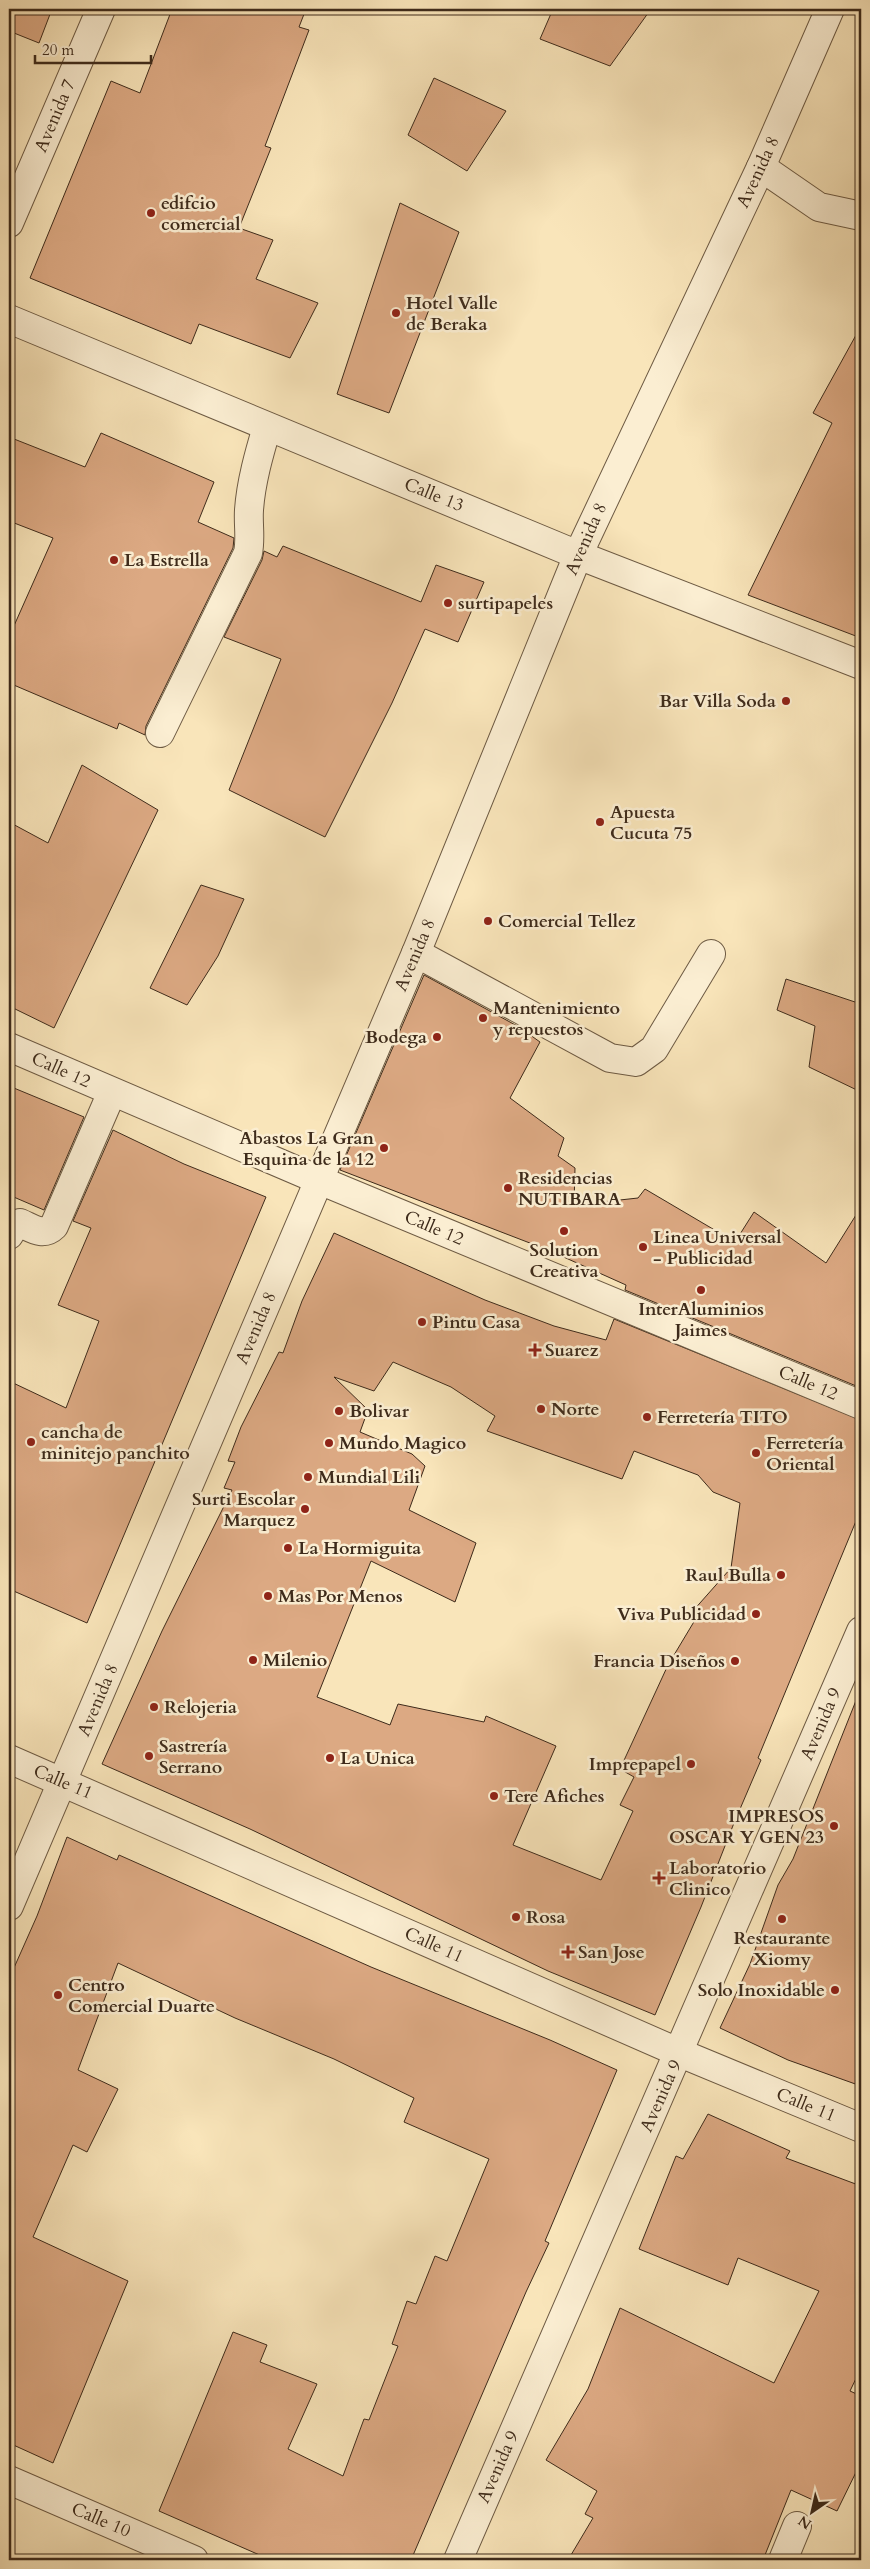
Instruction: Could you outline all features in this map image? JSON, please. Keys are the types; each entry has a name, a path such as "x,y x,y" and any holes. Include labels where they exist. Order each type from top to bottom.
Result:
{"street":[{"name":"Avenida 7","path":"9,223 101,9"},
{"name":"Avenida 8","path":"9,1906 416,953 578,555 761,167 830,9"},
{"path":"761,167 819,207 861,216"},
{"name":"Calle 13","path":"9,319 578,555 861,665"},
{"path":"160,734 248,552 251,541 249,510 257,460 267,427"},
{"path":"416,953 610,1058 636,1062 654,1050 711,954"},
{"name":"Calle 12","path":"9,1047 319,1180 861,1405"},
{"path":"9,1235 15,1225 20,1223 43,1232 49,1232 54,1226 112,1092"},
{"name":"Avenida 9","path":"458,2560 680,2053 861,1631"},
{"name":"Calle 11","path":"9,1759 680,2053 861,2128"},
{"name":"Calle 10","path":"9,2480 194,2560"},
{"path":"783,2560 797,2526"}],"building":[{"path":"9,9 52,9 39,43 9,31"},
{"name":"edifcio comercial","path":"172,9 306,9 299,27 309,30 265,146 271,148 239,228 273,240 256,279 318,303 290,358 199,324 191,344 30,278 111,81 140,93"},
{"path":"553,9 651,9 610,66 540,39"},
{"path":"434,78 506,111 467,171 408,135"},
{"name":"Hotel Valle de Beraka","path":"400,203 459,232 389,413 337,394"},
{"path":"861,326 861,638 748,595 832,423 813,413"},
{"name":"La Estrella","path":"101,433 214,482 198,522 234,538 233,548 146,726 145,735 119,723 117,729 9,683 9,637 53,538 9,521 9,437 85,467"},
{"path":"283,546 421,602 436,565 484,582 458,642 425,629 392,703 325,837 229,790 281,659 224,637 262,560 264,551 277,557"},
{"path":"82,765 158,810 54,1028 9,1006 9,822 48,843"},
{"path":"201,885 244,899 218,956 187,1005 150,988"},
{"path":"424,975 519,1027 540,1042 510,1098 564,1138 558,1156 575,1168 574,1205 638,1198 645,1189 735,1242 754,1212 826,1263 861,1207 861,1388 625,1290 626,1285 548,1250 340,1170"},
{"path":"786,979 861,1004 861,1092 809,1067 815,1026 777,1010"},
{"path":"9,1086 84,1117 44,1210 9,1195"},
{"path":"113,1130 184,1164 266,1197 87,1623 9,1589 9,1381 66,1408 99,1321 58,1305 91,1228 73,1221"},
{"path":"334,1233 485,1300 554,1326 606,1340 614,1319 861,1420 861,1509 758,1758 761,1760 655,2015 548,1971 250,1829 102,1764 162,1631 232,1490 224,1488 235,1462 228,1461 241,1427 279,1352 283,1353 302,1301","holes":["393,1362 451,1387 495,1416 487,1431 622,1479 634,1451 698,1475 713,1492 740,1503 731,1568 692,1612 698,1615 668,1665 620,1769 634,1777 620,1805 633,1811 601,1880 513,1845 556,1746 486,1716 484,1722 398,1704 390,1725 317,1697 371,1561 455,1602 476,1543 409,1510 425,1466 412,1454 360,1432 368,1410 334,1377 374,1391"]},
{"path":"859,1693 861,1693 861,2086 788,2060 720,2028 750,1964 778,1885 793,1859"},
{"path":"67,1837 117,1860 119,1855 371,1967 550,2040 617,2070 545,2241 549,2243 526,2292 411,2560 271,2560 159,2511 233,2332 267,2345 260,2362 317,2384 288,2449 343,2476 364,2419 369,2420 398,2346 392,2344 407,2301 416,2304 435,2256 447,2261 489,2159 404,2122 414,2098 334,2059 235,2018 118,1963 78,2070 118,2089 87,2152 73,2145 33,2237 128,2281 53,2463 9,2443 9,1979 37,1916"},
{"path":"708,2114 790,2151 786,2158 861,2186 861,2368 850,2391 861,2396 861,2462 837,2511 791,2490 763,2560 568,2560 593,2518 585,2514 597,2491 546,2460 588,2389 620,2308 774,2383 819,2291 738,2258 728,2285 639,2249 676,2156 683,2159"}],"place":[{"name":"edifcio comercial","path":"151,213"},
{"name":"Hotel Valle de Beraka","path":"396,313"},
{"name":"La Estrella","path":"114,560"},
{"name":"surtipapeles","path":"448,603"},
{"name":"Bar Villa Soda","path":"786,701"},
{"name":"Apuesta Cucuta 75","path":"600,822"},
{"name":"Comercial Tellez","path":"488,921"},
{"name":"Mantenimiento y repuestos","path":"483,1018"},
{"name":"Bodega","path":"437,1037"},
{"name":"Abastos La Gran Esquina de la 12","path":"384,1148"},
{"name":"Residencias NUTIBARA","path":"508,1188"},
{"name":"Solution Creativa","path":"564,1231"},
{"name":"Linea Universal - Publicidad","path":"643,1247"},
{"name":"InterAluminios Jaimes","path":"701,1290"},
{"name":"Pintu Casa","path":"422,1322"},
{"name":"Suarez","path":"535,1350"},
{"name":"Norte","path":"541,1409"},
{"name":"Bolivar","path":"339,1411"},
{"name":"Ferretería TITO","path":"647,1417"},
{"name":"cancha de minitejo panchito","path":"31,1442"},
{"name":"Mundo Magico","path":"329,1443"},
{"name":"Ferretería Oriental","path":"756,1453"},
{"name":"Mundial Lili","path":"308,1477"},
{"name":"Surti Escolar Marquez","path":"305,1509"},
{"name":"La Hormiguita","path":"288,1548"},
{"name":"Raul Bulla","path":"781,1575"},
{"name":"Mas Por Menos","path":"268,1596"},
{"name":"Viva Publicidad","path":"756,1614"},
{"name":"Milenio","path":"253,1660"},
{"name":"Francia Diseños","path":"735,1661"},
{"name":"Relojeria","path":"154,1707"},
{"name":"Sastrería Serrano","path":"149,1756"},
{"name":"La Unica","path":"330,1758"},
{"name":"Imprepapel","path":"691,1764"},
{"name":"Tere Afiches","path":"494,1796"},
{"name":"IMPRESOS OSCAR Y GEN 23","path":"834,1826"},
{"name":"Laboratorio Clinico","path":"659,1878"},
{"name":"Rosa","path":"516,1917"},
{"name":"Restaurante Xiomy","path":"782,1919"},
{"name":"San Jose","path":"568,1952"},
{"name":"Solo Inoxidable","path":"835,1990"},
{"name":"Centro Comercial Duarte","path":"58,1995"}]}
